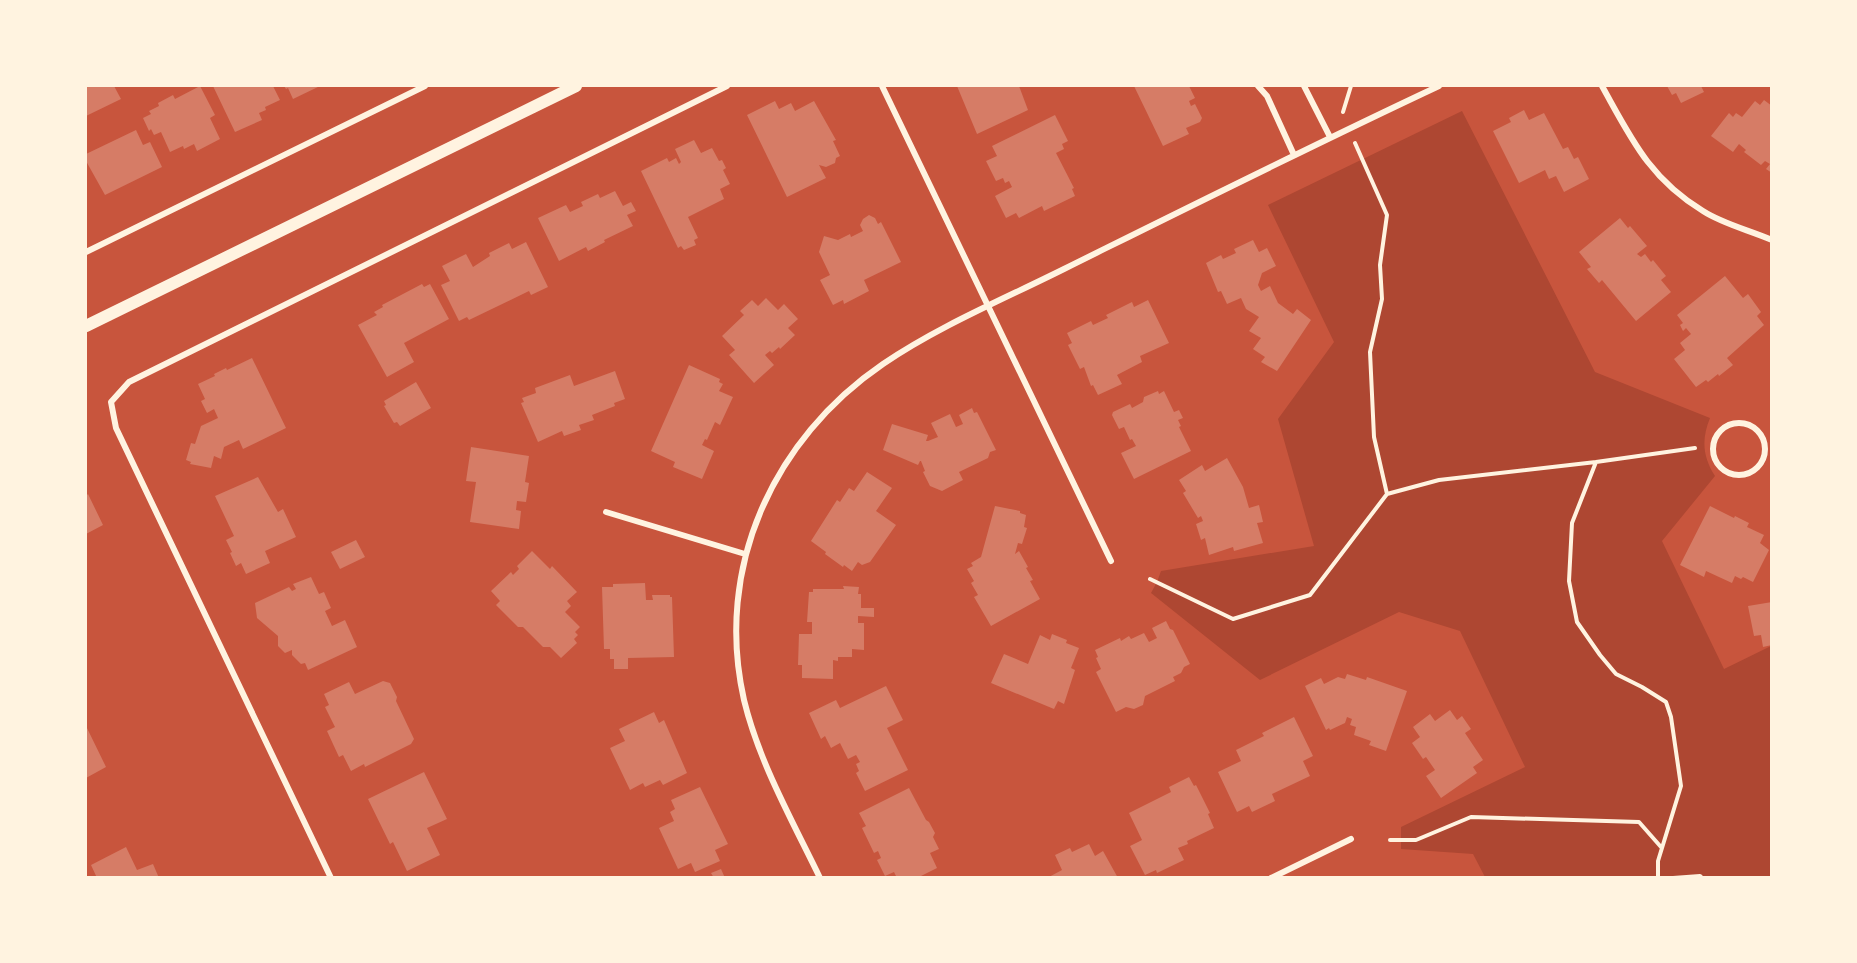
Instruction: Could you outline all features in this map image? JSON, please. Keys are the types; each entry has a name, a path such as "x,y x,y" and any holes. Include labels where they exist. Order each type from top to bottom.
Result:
{"main road":[{"path":"86,326 576,86"}],"street":[{"path":"86,252 425,86"},
{"path":"331,878 116,428 111,402 129,382 727,86"},
{"path":"882,86 1111,561"},
{"path":"1258,86 1267,96 1294,155"},
{"path":"1304,86 1330,137"},
{"path":"820,878 754,736 744,698 738,660 736,622 745,554 757,517 774,481 795,447 821,416 849,389 919,341 1330,137 1439,86"},
{"path":"1602,86 1648,164 1674,191 1704,212 1772,240"},
{"path":"1736,423 1754,427 1764,442 1765,450 1759,466 1745,475 1737,476 1721,469 1713,454 1715,438 1720,430 1736,423"},
{"path":"1764,442 1772,437"},
{"path":"606,513 745,554"},
{"path":"1272,878 1351,839"}],"path":[{"path":"1343,112 1351,86"},
{"path":"1355,143 1387,215 1380,265 1382,298 1370,352 1374,437 1387,494"},
{"path":"1150,579 1233,619 1310,595 1387,494 1439,480 1695,448"},
{"path":"1596,462 1572,523 1569,581 1577,622 1600,655 1616,674 1666,702 1671,717 1682,786 1658,861 1658,878"},
{"path":"1390,840 1416,840 1471,817 1639,822 1662,847"},
{"path":"1673,878 1700,876 1702,878"}],"shaded area":[{"path":"1462,111 1595,372 1710,418 1704,441 1708,462 1715,476 1662,541 1724,669 1771,646 1771,877 1485,877 1473,854 1401,849 1401,827 1525,767 1460,631 1399,612 1260,680 1151,593 1161,571 1314,546 1278,419 1334,342 1268,205"}],"building":[{"path":"86,86 114,86 121,99 86,116"},
{"path":"200,86 215,115 210,118 220,139 197,151 194,144 170,152 161,132 154,135 151,129 149,131 143,118 151,114 149,111 159,106 158,103 173,95 175,99"},
{"path":"213,86 273,86 280,100 265,107 266,110 259,113 262,120 235,132"},
{"path":"284,86 320,86 293,99 288,88"},
{"path":"957,86 1019,86 1028,110 977,134"},
{"path":"1134,86 1189,86 1195,98 1189,101 1191,106 1195,104 1202,118 1200,122 1186,128 1189,134 1163,146"},
{"path":"1667,86 1701,86 1704,92 1681,103 1676,93 1672,95"},
{"path":"1764,100 1772,106 1772,173 1766,169 1770,164 1765,161 1761,165 1744,152 1746,150 1739,144 1733,152 1711,136 1729,113 1733,117 1736,113 1742,117 1755,101 1760,105"},
{"path":"775,101 779,109 791,103 795,111 814,101 836,140 833,141 840,156 836,158 835,163 826,167 819,165 826,178 787,197 747,115"},
{"path":"1524,110 1529,120 1544,113 1563,149 1568,147 1574,159 1578,157 1589,179 1564,192 1556,176 1549,179 1545,170 1519,183 1493,131 1511,122 1509,118"},
{"path":"1055,115 1068,141 1062,144 1064,149 1056,153 1074,188 1072,189 1075,196 1044,211 1042,206 1019,218 1016,213 1006,218 995,196 1012,187 1009,181 1005,183 1003,178 996,181 986,161 997,156 992,146"},
{"path":"136,130 143,145 150,142 162,167 105,195 86,161 86,154"},
{"path":"694,140 701,153 712,148 719,161 722,160 726,168 723,170 730,184 720,189 724,199 688,217 698,238 694,240 696,245 684,250 681,246 678,248 641,171 667,158 669,162 676,158 679,164 681,162 675,149"},
{"path":"615,191 623,206 631,202 636,211 627,215 633,226 604,240 605,242 588,251 586,247 559,261 538,218 566,205 570,212 583,206 581,202 598,194 600,198"},
{"path":"869,215 875,218 878,224 881,222 901,262 864,280 869,291 844,304 843,300 833,305 820,280 830,275 819,252 824,236 838,240 850,234 851,237 863,231 860,225"},
{"path":"1620,218 1647,246 1637,254 1641,257 1645,254 1651,262 1653,260 1666,276 1661,280 1671,292 1636,321 1602,280 1599,283 1587,269 1591,267 1579,252"},
{"path":"1253,240 1259,252 1267,248 1276,266 1262,273 1258,285 1261,291 1270,286 1278,303 1293,314 1297,309 1311,320 1277,371 1261,362 1265,357 1253,349 1261,338 1249,331 1259,317 1246,309 1241,298 1227,304 1221,291 1218,292 1206,263 1221,255 1223,259 1236,253 1234,249"},
{"path":"526,242 548,287 531,295 529,291 469,320 467,317 459,321 441,285 450,281 442,266 466,254 473,267 490,256 489,253 509,243 512,249"},
{"path":"1725,276 1743,298 1748,294 1761,312 1757,316 1764,325 1727,358 1733,365 1719,376 1718,374 1708,382 1706,380 1696,387 1674,359 1685,350 1680,343 1691,334 1686,328 1683,331 1680,325 1683,323 1677,315"},
{"path":"422,284 424,287 430,284 449,319 404,343 414,362 387,377 358,325 377,315 374,312 383,307 382,305"},
{"path":"766,298 778,310 784,304 798,319 788,328 795,335 780,349 779,347 765,355 774,365 754,383 729,355 735,350 722,336 744,315 740,311 752,300 758,306"},
{"path":"1148,300 1169,343 1140,356 1142,362 1117,375 1122,384 1098,395 1093,385 1091,386 1084,367 1080,369 1068,345 1072,343 1067,333 1091,321 1093,325 1108,318 1106,315 1132,302 1134,307"},
{"path":"252,358 286,428 243,449 239,440 224,447 221,459 214,456 211,468 190,464 191,462 186,460 191,443 195,444 201,426 218,418 214,409 207,413 201,401 205,399 198,384 226,368 227,370"},
{"path":"689,365 720,379 719,382 723,384 719,391 733,397 720,425 715,422 707,440 705,439 702,445 714,451 702,479 673,467 675,462 651,451"},
{"path":"615,371 625,399 614,403 615,406 592,415 594,420 579,425 581,430 564,436 562,431 538,442 521,403 524,402 522,398 536,393 535,388 570,375 574,386"},
{"path":"416,382 431,408 400,426 397,422 394,423 384,406 386,405 384,401"},
{"path":"1158,391 1159,394 1164,391 1174,412 1179,410 1183,418 1178,420 1181,426 1179,427 1191,451 1134,479 1121,453 1136,446 1132,439 1130,440 1124,427 1119,429 1112,415 1113,412 1130,404 1132,408 1143,402 1144,397"},
{"path":"972,408 974,413 977,412 996,450 990,452 988,458 959,472 963,480 942,491 930,486 923,472 925,471 921,461 918,465 883,450 892,424 928,435 926,441 928,441 938,437 931,423 950,414 956,427 963,424 959,415"},
{"path":"471,447 529,456 525,482 529,483 526,502 517,501 516,510 521,511 519,529 470,522 476,482 466,481"},
{"path":"1227,458 1243,487 1249,508 1259,505 1263,522 1257,523 1263,543 1234,551 1233,547 1209,555 1205,538 1201,540 1196,524 1203,521 1201,516 1198,518 1183,493 1186,491 1179,480 1202,465 1205,471"},
{"path":"867,472 892,488 876,511 896,525 870,562 862,565 858,562 852,571 825,554 826,552 811,541 837,500 840,502 849,488 854,491"},
{"path":"258,477 278,512 283,509 296,537 265,551 270,563 246,574 241,563 236,566 230,553 232,552 226,540 234,536 215,496"},
{"path":"88,494 103,525 86,534 86,496"},
{"path":"995,506 1020,511 1026,515 1024,527 1027,528 1022,544 1018,543 1015,554 1019,551 1028,567 1026,568 1033,580 1030,581 1040,599 991,626 974,597 978,595 967,569 973,566 971,563 981,557"},
{"path":"1710,506 1749,523 1747,527 1764,535 1760,543 1769,550 1753,582 1735,576 1732,583 1706,571 1704,577 1680,565"},
{"path":"356,540 365,557 340,569 331,552"},
{"path":"532,551 550,569 552,566 577,592 567,601 571,606 565,612 580,627 575,632 578,635 574,639 577,643 561,658 550,647 543,647 523,627 518,627 496,605 500,601 491,591 511,572 513,575 519,569 517,566"},
{"path":"311,577 319,594 324,592 331,608 325,611 332,626 345,620 357,647 308,670 305,663 301,664 292,655 292,650 285,653 278,646 278,636 257,618 255,603 289,587 292,591 296,589 293,584"},
{"path":"645,583 646,600 653,600 652,595 672,597 674,657 628,658 628,669 614,669 614,659 610,659 610,649 604,649 602,587 613,587 613,584"},
{"path":"843,586 859,587 861,608 874,608 874,617 858,616 858,623 864,623 864,650 852,649 852,657 838,657 838,661 833,660 833,679 802,678 802,665 798,665 799,634 812,634 812,622 807,622 809,592 813,592 813,589 844,589"},
{"path":"1772,602 1772,645 1763,647 1761,635 1754,636 1748,606"},
{"path":"1166,621 1190,664 1173,677 1175,681 1145,696 1143,705 1134,709 1126,707 1116,712 1096,672 1101,669 1095,650 1120,638 1121,641 1129,636 1131,639 1144,633 1149,642 1157,638 1152,628"},
{"path":"1052,634 1079,648 1071,668 1075,670 1064,704 1058,701 1054,709 991,683 1004,654 1028,664 1040,635 1050,640"},
{"path":"1347,674 1366,680 1367,677 1407,691 1386,751 1369,745 1371,741 1354,735 1356,727 1350,725 1352,719 1347,717 1345,723 1326,730 1305,686 1321,678 1324,684 1338,677 1345,679"},
{"path":"383,681 390,683 414,739 411,744 365,767 364,764 351,771 343,755 339,757 327,731 335,727 325,707 329,705 324,694 349,682 355,694"},
{"path":"886,686 903,720 887,728 908,770 865,791 856,773 859,771 856,764 860,762 856,755 848,759 840,743 831,748 825,736 821,739 809,713 836,700 840,708"},
{"path":"1450,710 1457,720 1462,716 1471,729 1465,733 1483,760 1473,767 1477,773 1441,798 1426,776 1435,770 1426,757 1423,759 1412,743 1420,737 1413,727 1430,714 1435,721"},
{"path":"654,712 659,723 664,720 687,773 663,785 660,780 645,787 643,783 630,790 610,748 625,741 619,729"},
{"path":"1294,717 1313,756 1303,761 1310,776 1272,794 1275,801 1252,812 1249,806 1237,812 1218,772 1241,761 1236,750 1264,736 1262,733"},
{"path":"86,726 106,767 86,778"},
{"path":"424,772 447,819 427,828 440,855 407,871 393,842 390,844 368,799"},
{"path":"1189,777 1194,786 1196,785 1210,813 1208,814 1214,828 1178,848 1184,860 1157,873 1156,870 1145,875 1130,846 1142,840 1129,813 1171,792 1169,787"},
{"path":"700,787 728,844 715,850 720,861 695,872 691,863 678,869 659,828 674,821 670,812 675,809 671,800"},
{"path":"909,788 935,833 933,837 939,849 930,853 937,868 917,878 897,878 894,872 885,876 877,860 881,858 878,851 874,853 862,828 866,826 859,813"},
{"path":"1089,844 1095,856 1103,851 1118,878 1047,878 1062,870 1055,855 1070,848 1072,852"},
{"path":"126,847 137,870 153,864 159,878 97,878 91,865"},
{"path":"721,869 725,878 714,878 711,873"}]}
